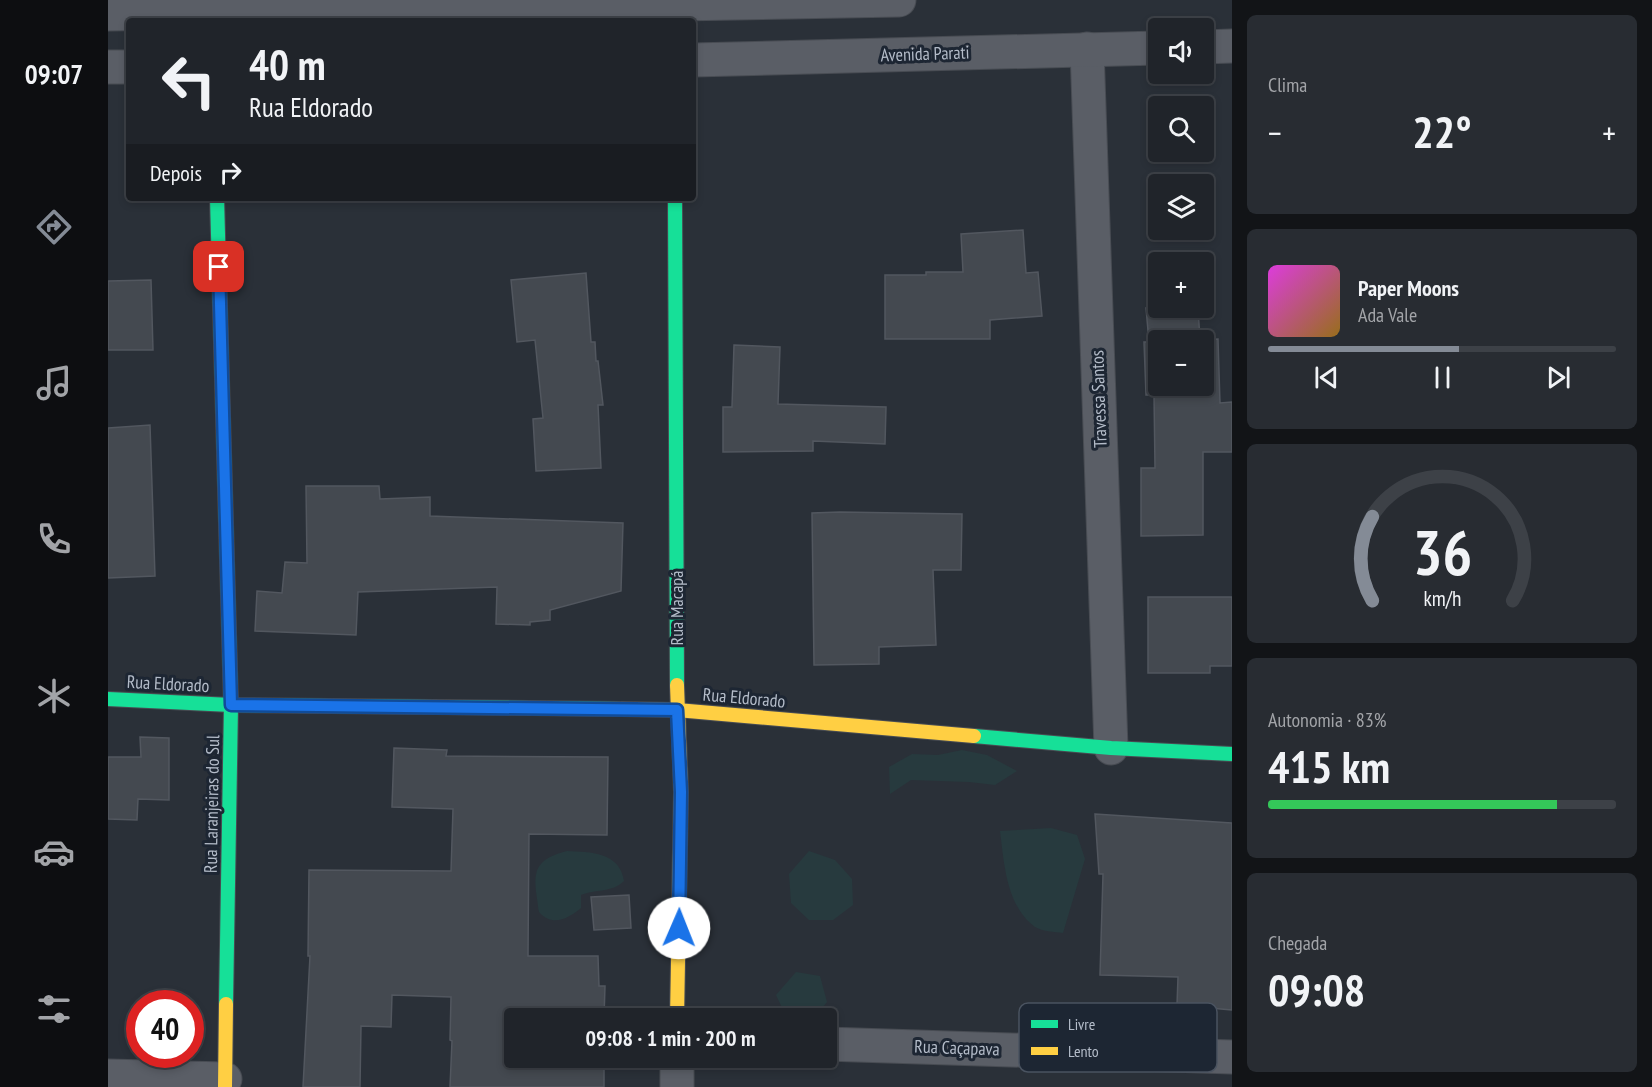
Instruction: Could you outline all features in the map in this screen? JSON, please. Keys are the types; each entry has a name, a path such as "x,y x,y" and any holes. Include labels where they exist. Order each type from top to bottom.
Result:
{"street":[{"path":"108,14 673,8 898,0"},
{"path":"1214,47 1232,46"},
{"name":"Avenida Parati","path":"696,60 1148,48"},
{"name":"Travessa Santos","path":"1087,49 1111,748"},
{"path":"108,67 126,67"},
{"name":"Rua Laranjeiras do Sul","path":"217,201 231,705 225,1083"},
{"name":"Rua Macapá","path":"675,201 677,710 681,792 677,1008"},
{"name":"Rua Eldorado","path":"108,699 231,705 677,710 1111,748 1232,754"},
{"name":"Rua Caçapava","path":"837,1044 1019,1050"},
{"name":"Rua Caçapava","path":"1217,1057 1232,1057"},
{"path":"677,1068 677,1087"},
{"path":"108,1076 225,1083"}],"green space":[{"path":"962,750 987,755 1017,771 995,785 911,780 890,794 889,767 912,754 938,755"},
{"path":"1051,828 1077,835 1085,859 1063,933 1035,927 1018,908 1008,883 1000,831"},
{"path":"567,851 594,853 610,859 617,864 624,881 609,889 581,895 581,908 576,912 560,920 549,919 539,912 536,873 545,860"},
{"path":"809,851 835,860 852,879 853,905 833,920 809,920 791,903 789,874"},
{"path":"796,972 820,976 827,1002 822,1008 782,1008 776,995"}],"building":[{"path":"1023,230 1026,273 1038,272 1042,316 990,320 990,339 885,339 885,275 963,272 961,234"},
{"path":"586,273 591,342 595,342 603,405 598,405 601,468 536,471 533,419 543,418 535,340 517,342 511,280"},
{"path":"151,280 153,350 108,350 108,281"},
{"path":"1146,308 1148,308 1148,318 1199,318 1199,330 1148,331"},
{"path":"1214,339 1218,339 1220,403 1232,402 1232,452 1203,452 1203,535 1141,536 1141,468 1155,468 1154,396 1214,396"},
{"path":"1144,342 1148,342 1148,395 1146,395"},
{"path":"734,345 780,347 778,404 886,407 885,444 813,441 813,451 723,452 723,407 732,407"},
{"path":"150,425 155,576 108,578 108,428"},
{"path":"306,486 379,486 380,499 430,497 430,516 623,523 621,591 550,610 550,620 530,622 530,625 496,624 497,587 358,592 356,635 255,631 257,591 282,593 285,562 307,563"},
{"path":"812,513 962,514 961,570 933,570 936,645 879,647 879,664 814,665"},
{"path":"1148,597 1232,597 1232,666 1210,666 1210,673 1148,673"},
{"path":"140,737 169,738 169,800 138,799 137,820 108,819 108,757 141,757"},
{"path":"394,748 447,750 446,756 608,757 607,835 529,834 528,956 598,956 599,986 605,986 604,1008 504,1008 504,1068 604,1068 604,1087 450,1087 451,997 392,995 391,1027 361,1026 360,1087 303,1087 310,956 308,956 309,870 451,871 453,809 392,807"},
{"path":"1095,814 1232,823 1232,1010 1217,1009 1217,1003 1177,1003 1178,977 1100,975 1103,874 1099,874"},
{"path":"629,895 631,928 594,930 591,897"}],"traffic: fast":[{"path":"217,201 231,705 226,1004"},
{"path":"675,201 677,685"},
{"path":"108,699 231,705 621,709"},
{"path":"974,736 1111,748 1232,754"}],"traffic: slow":[{"path":"677,685 681,792 677,1008"},
{"path":"621,709 677,710 974,736"},
{"path":"225,1087 226,1004"}],"route":[{"path":"219,267 231,705 677,710 681,792 679,928"}]}
